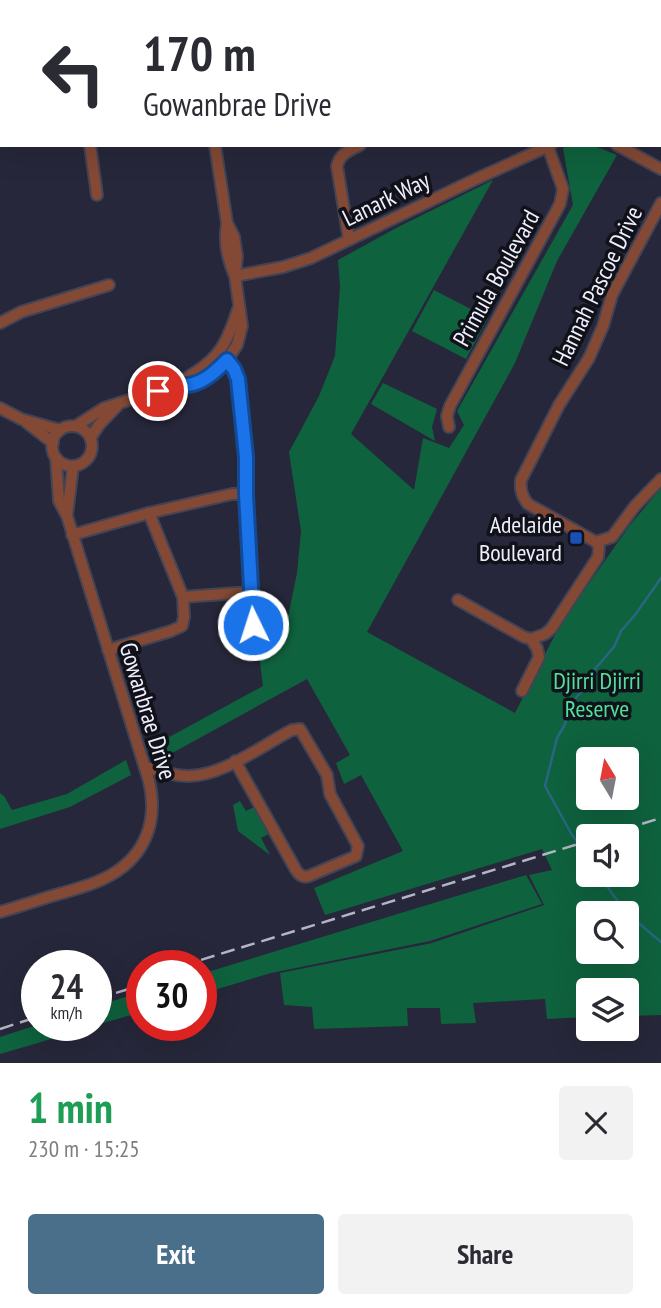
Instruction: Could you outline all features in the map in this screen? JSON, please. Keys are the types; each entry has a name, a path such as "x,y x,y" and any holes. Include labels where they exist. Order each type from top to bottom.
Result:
{"street":[{"path":"90,147 97,195"},
{"path":"76,426 104,408 173,386 195,383 213,374 237,345 243,326 235,276 237,256 234,237 227,223 215,147"},
{"path":"349,240 337,166 342,154 356,147"},
{"name":"Lanark Way","path":"235,276 300,262 547,147"},
{"name":"Primula Boulevard","path":"449,427 447,415 450,406 560,204 563,189 549,147"},
{"path":"621,147 661,169"},
{"name":"Hannah Pascoe Drive","path":"596,542 528,504 522,496 521,480 559,405 589,358 603,326 612,295 661,203"},
{"path":"0,323 21,312 109,285"},
{"path":"173,386 198,372 220,352 227,341 239,305"},
{"path":"227,360 238,379 246,457 253,625"},
{"path":"91,438 119,404"},
{"path":"0,408 21,419 52,443"},
{"path":"21,419 60,430"},
{"path":"76,426 87,432 93,443 91,454 83,463 73,466 61,463 54,454 52,443 60,430 76,426"},
{"name":"Gowanbrae Drive","path":"0,912 102,880 119,870 135,857 143,844 152,814 152,797 145,768 59,501 57,458"},
{"name":"Gowanbrae Drive","path":"66,516 73,466"},
{"path":"458,600 523,637 531,639 545,634 551,629 598,556 599,547 596,542 612,537 635,506 661,478"},
{"path":"72,535 149,513 232,494 246,494"},
{"path":"108,650 182,626 183,597 149,513"},
{"path":"183,597 251,592"},
{"path":"522,691 539,657 531,639"},
{"path":"145,768 191,776 213,772 297,728 301,730 327,775 330,794 358,846 355,857 309,876 300,875 235,761"}],"green space":[{"name":"Djirri Djirri Reserve","path":"597,147 617,155 557,261 515,363 367,632 515,713 561,623 630,525 661,488 661,1015 639,1016 639,978 576,978 576,1018 547,1019 545,999 473,1003 476,1023 441,1024 440,1008 407,1008 408,1026 314,1029 312,1007 284,1005 280,973 432,943 544,905 529,875 552,870 542,849 325,915 314,888 403,851 361,775 344,784 336,763 350,755 307,679 165,757 160,742 263,686 256,631 286,627 297,573 301,531 289,452 319,396 335,356 340,286 338,260 493,180 351,434 414,490 423,438 449,448 464,425 457,411 573,205 563,148"},
{"path":"434,290 488,318 466,359 412,331"},
{"path":"383,383 437,409 432,427 435,441 371,404"},
{"path":"126,760 131,775 70,807 0,829 0,793 12,810 67,794"},
{"path":"240,801 246,811 254,807 269,834 261,838 270,855 238,831 233,805"},
{"path":"526,875 542,904 430,941 271,973 217,989 217,969"},
{"path":"126,997 126,1017 112,1020 112,1001"},
{"path":"21,1030 21,1041 45,1041 0,1054 0,1037"}],"waterway":[{"path":"576,840 545,786 557,738 575,699 661,578"},
{"path":"608,887 635,920 661,942"}],"railway":[{"path":"639,825 661,818"},
{"path":"217,955 576,845"},
{"path":"112,994 126,990"},
{"path":"0,1029 21,1022"}],"place":[{"name":"Adelaide Boulevard","path":"576,538"}],"route":[{"path":"158,391 195,383 213,374 227,360 234,369 238,379 246,457 253,625"}]}
